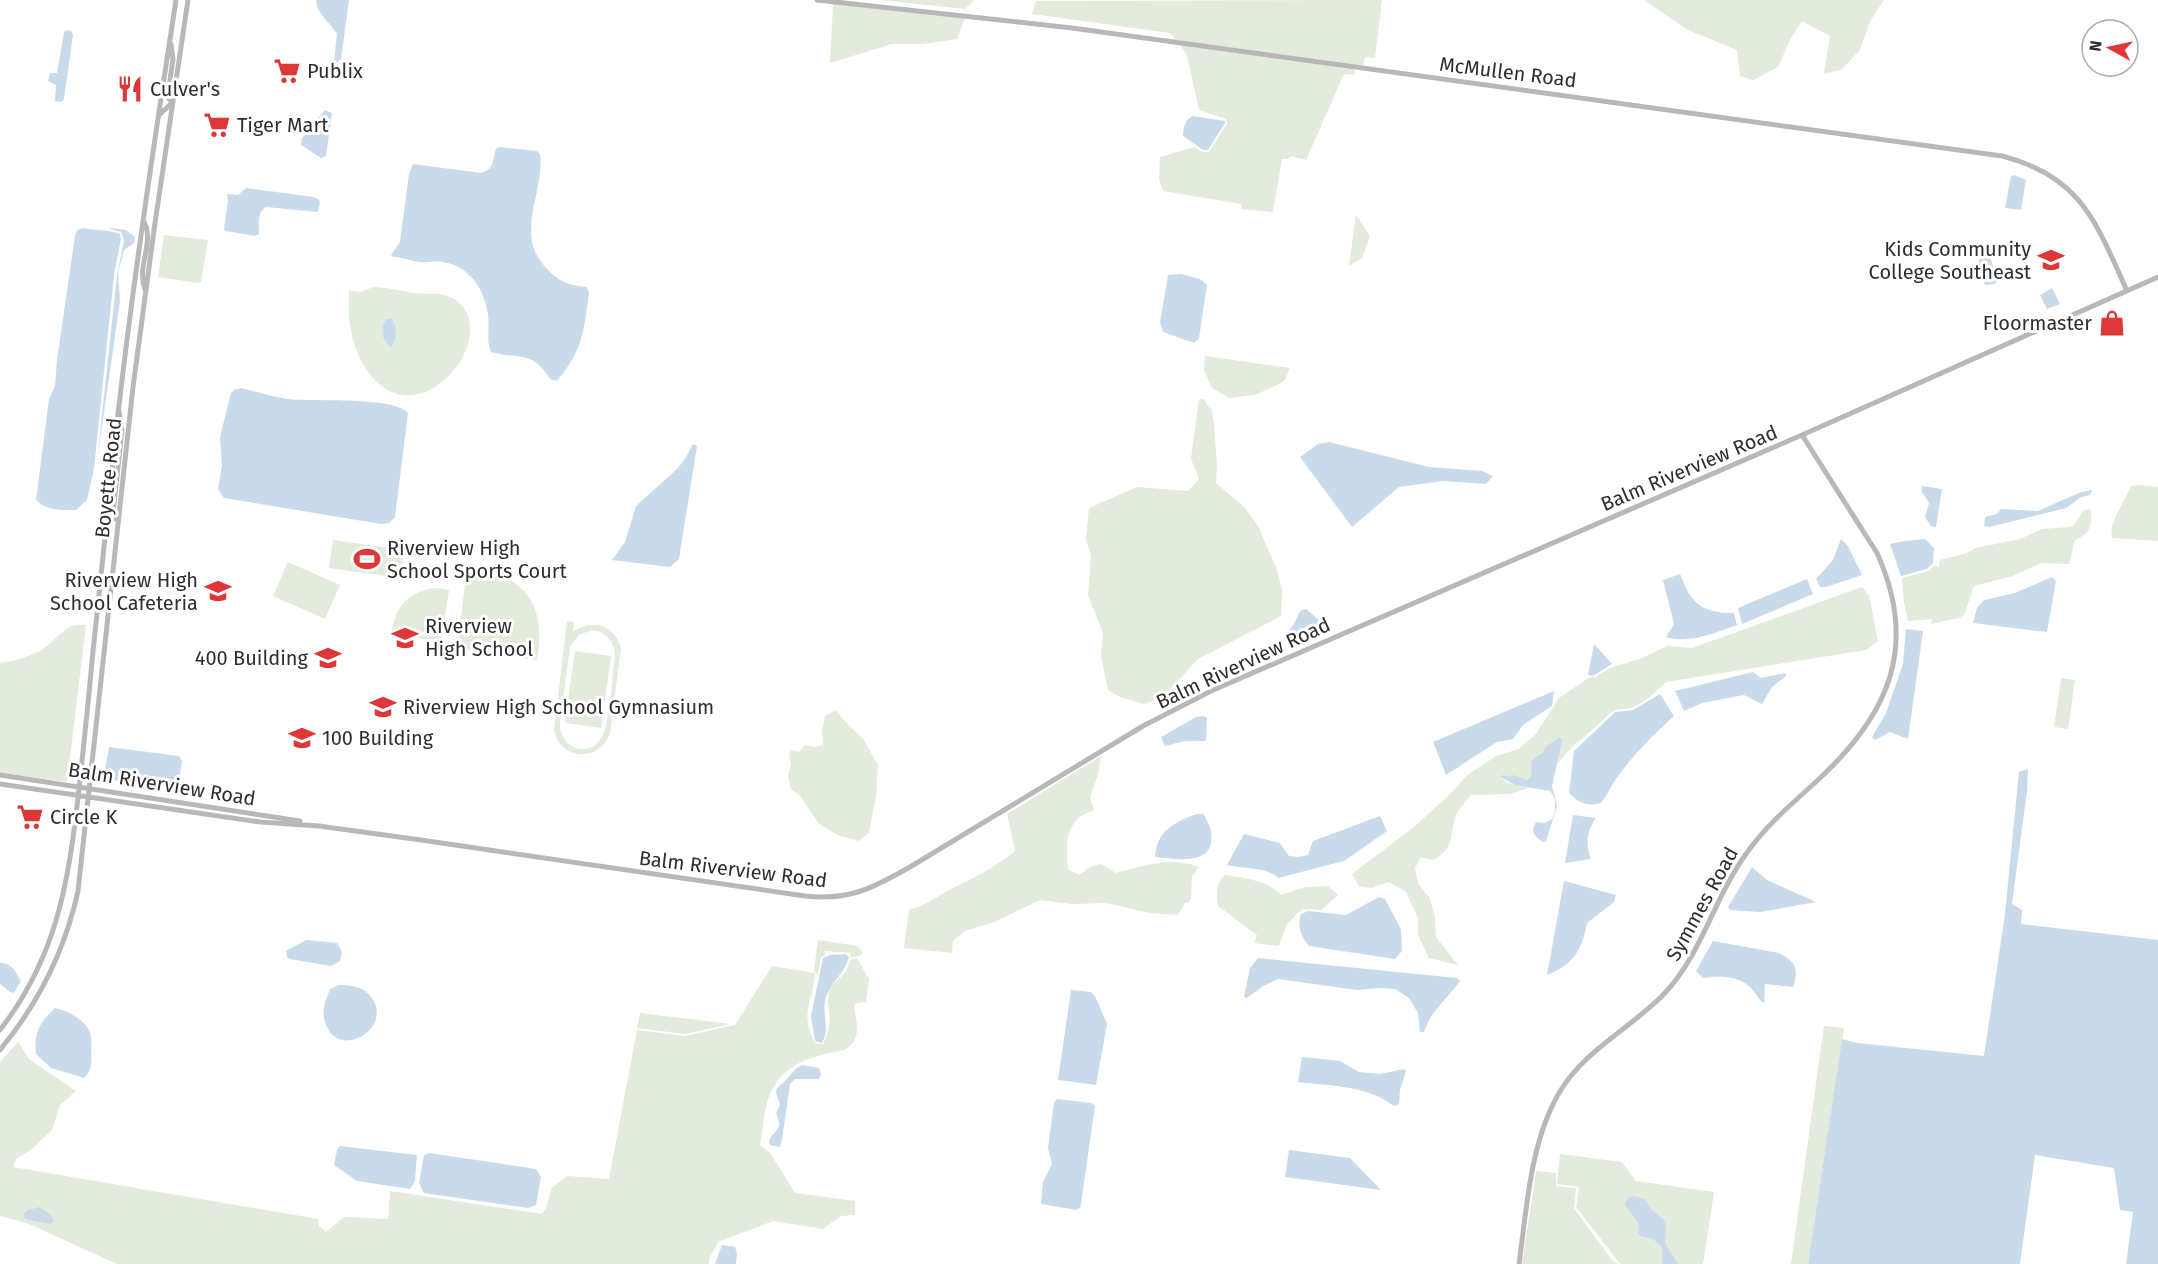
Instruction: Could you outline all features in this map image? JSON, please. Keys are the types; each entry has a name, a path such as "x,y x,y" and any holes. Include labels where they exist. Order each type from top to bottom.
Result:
{"main road":[{"name":"Boyette Road","path":"0,1030 27,990 53,932 68,877 118,411 176,0"},
{"name":"Boyette Road","path":"0,1050 39,993 54,963 68,928 81,873 145,290 188,0"},
{"name":"McMullen Road","path":"817,0 1072,28 2001,156 2023,161 2041,169 2071,191 2084,205 2104,239 2127,291"},
{"path":"159,116 173,102 168,94 173,59 170,40"},
{"path":"143,221 147,230 142,277 145,290"},
{"name":"Balm Riverview Road","path":"0,784 260,822 319,826 805,896 831,898 857,894 910,867 1143,726 1211,691 1802,435 2158,277"},
{"path":"118,411 122,430 113,513 114,518 118,520"},
{"name":"Symmes Road","path":"1519,1264 1540,1138 1553,1103 1566,1081 1579,1065 1653,1004 1677,978 1697,947 1746,854 1770,824 1860,737 1876,712 1887,687 1893,662 1896,623 1895,607 1886,573 1872,545 1802,435"},
{"name":"Balm Riverview Road","path":"0,775 288,819 319,826"}],"green space":[{"path":"880,0 974,0 965,9"},
{"path":"1382,0 1375,58 1365,57 1363,66 1176,40 1170,33 1032,14 1036,1 1027,1"},
{"path":"1644,0 1884,0 1870,21 1860,50 1842,69 1824,74 1830,36 1802,21 1791,38 1778,67 1753,80 1740,76 1737,50 1688,30"},
{"path":"833,4 965,18 957,39 923,44 892,44 830,63"},
{"path":"1180,45 1355,69 1354,75 1345,74 1343,76 1306,160 1291,156 1288,159 1282,159 1273,212 1242,209 1241,204 1163,191 1159,179 1160,157 1195,147 1202,152 1209,152 1227,124 1226,119 1199,110 1187,55"},
{"path":"1356,215 1370,236 1362,258 1349,266"},
{"path":"164,235 208,240 201,282 158,277"},
{"path":"378,287 414,293 439,294 454,299 467,314 470,333 464,354 452,373 434,388 414,395 393,392 372,377 355,347 350,325 349,291 361,292","holes":["386,319 394,322 396,336 386,343 382,330"]},
{"path":"1205,356 1290,368 1285,380 1279,384 1255,395 1229,398 1212,388 1204,370"},
{"path":"1199,399 1203,399 1212,411 1217,464 1216,483 1245,508 1258,526 1277,570 1282,590 1281,616 1198,659 1163,697 1144,704 1120,697 1108,690 1101,656 1103,633 1088,595 1091,556 1086,539 1089,508 1137,487 1188,491 1199,479 1191,459"},
{"path":"2131,486 2158,487 2158,541 2112,538 2111,532 2118,512"},
{"path":"2091,510 2091,521 2088,531 2075,540 2069,564 2041,563 2013,576 1974,586 1964,615 1959,618 1931,624 1932,619 1908,621 1902,578 1928,571 1934,565 1939,568 1940,560 1964,554 1976,548 2020,539 2042,529 2069,527 2074,525 2083,511"},
{"name":"Riverview High School Sports Court","path":"333,540 404,550 400,578 329,568"},
{"path":"288,562 340,585 325,619 273,596"},
{"path":"467,567 503,577 516,584 527,594 538,622 537,660 461,649 458,642"},
{"path":"1862,587 1869,596 1878,641 1866,650 1666,682 1650,697 1632,708 1614,710 1574,745 1556,765 1562,739 1559,737 1545,747 1544,753 1533,762 1531,776 1527,780 1500,777 1508,783 1528,788 1511,794 1471,795 1456,815 1449,846 1433,860 1421,857 1415,868 1418,884 1430,898 1435,917 1436,937 1458,965 1429,958 1418,935 1418,918 1406,892 1389,882 1371,888 1359,886 1352,874 1414,827 1466,776 1496,756 1519,749 1536,734 1559,698 1590,677 1595,677 1612,667 1640,659 1667,646 1692,648"},
{"path":"436,588 449,590 441,642 391,634 396,616 404,602 417,593"},
{"path":"567,621 574,622 573,632 588,625 602,626 614,634 621,648 610,734 598,750 581,754 572,753 565,748 558,741 554,731","holes":["592,630 606,635 612,642 615,657 603,735 598,743 584,749 570,745 561,732 560,723 570,647 579,635"]},
{"path":"76,625 86,625 67,782 0,773 0,663 35,653"},
{"path":"575,651 611,656 601,728 565,723"},
{"path":"2061,678 2075,680 2068,729 2054,727"},
{"path":"836,710 864,740 878,765 876,796 869,833 859,841 838,835 819,824 800,796 791,789 788,776 791,750 799,752 805,745 815,747 823,745 822,731 825,716"},
{"path":"1101,756 1098,775 1090,797 1094,810 1081,816 1069,833 1068,869 1079,875 1090,867 1101,864 1116,873 1168,862 1199,867 1192,876 1191,899 1185,903 1178,915 1149,913 1106,903 1072,904 1040,900 994,922 965,931 953,941 952,953 904,948 909,910 927,903 986,871 1015,851 1007,814"},
{"path":"1224,875 1262,883 1281,895 1305,887 1328,886 1338,895 1321,910 1302,909 1287,924 1279,946 1254,943 1257,935 1218,906 1217,889"},
{"path":"818,940 858,946 863,953 851,958 850,953 825,951 825,955 821,958 816,982 817,974 814,971"},
{"path":"857,958 869,979 866,1002 856,1003 854,1008 857,1031 854,1042 844,1050 801,1062 783,1074 768,1100 760,1145 771,1154 795,1193 855,1201 855,1215 841,1216 823,1229 773,1221 718,1242 709,1259 709,1264 117,1264 29,1224 0,1216 0,1062 18,1042 29,1059 76,1091 60,1105 52,1130 32,1149 16,1159 13,1167 318,1219 319,1226 326,1232 344,1217 388,1219 390,1191 542,1214 552,1188 567,1176 609,1179 637,1030 685,1036 735,1025 772,966 815,973 807,1015 815,1043 823,1044 829,1024 829,992 846,971 850,960"},
{"path":"640,1013 730,1024 685,1034 637,1028"},
{"path":"1824,1026 1844,1028 1808,1264 1791,1264"},
{"path":"1560,1154 1622,1162 1636,1181 1714,1192 1703,1264 1620,1264 1576,1207 1579,1187 1557,1184"},
{"path":"1536,1171 1556,1173 1556,1186 1576,1188 1574,1208 1612,1260 1618,1264 1522,1264"}],"water":[{"path":"316,0 349,0 341,59 336,63 334,61 337,34 321,14"},
{"path":"67,30 73,35 64,99 61,102 55,101 56,85 48,81 50,73 57,73 64,32"},
{"path":"325,110 332,113 326,156 321,158 301,145 302,138"},
{"path":"1193,116 1225,121 1208,150 1203,150 1183,136 1185,124"},
{"path":"499,147 537,151 540,154 539,182 531,224 531,238 535,251 542,263 556,277 572,285 586,287 589,292 581,340 572,360 557,381 550,379 531,359 491,352 484,297 468,274 453,264 440,261 420,262 391,255 400,242 409,174 413,164 481,173 491,167 496,149"},
{"path":"2011,176 2026,180 2021,210 2005,208"},
{"path":"246,188 313,197 320,202 318,212 266,207 260,215 259,234 255,236 226,231 224,229 227,194 238,195"},
{"path":"83,228 116,232 120,234 121,239 114,275 94,469 87,500 76,510 60,510 40,504 36,500 49,399 55,386 75,236 77,230"},
{"path":"111,228 126,230 135,237 134,243 124,250 118,273 120,301 97,461 117,276 124,240 121,232"},
{"path":"1988,257 1991,259 1997,281 1995,284 1985,285 1978,262"},
{"path":"1181,274 1200,279 1207,285 1199,338 1194,343 1163,332 1160,322 1168,275"},
{"path":"2052,288 2060,304 2047,309 2040,295"},
{"path":"386,319 393,319 395,326 396,337 391,347 382,334"},
{"path":"242,388 288,399 387,404 408,413 395,517 389,523 381,524 224,498 218,489 222,466 220,437 231,393"},
{"path":"1329,442 1429,467 1482,471 1493,476 1486,484 1443,481 1399,487 1352,527 1300,457 1318,444"},
{"path":"693,444 697,446 679,559 670,567 612,560 625,542 636,506 677,469"},
{"path":"1922,486 1942,489 1936,527 1931,526 1925,517 1929,503 1922,492"},
{"path":"2092,490 2090,495 2081,497 2066,508 1989,527 1984,526 1985,517 1997,514 2001,509 2038,511 2081,492"},
{"path":"1841,539 1848,546 1862,575 1820,587 1816,579 1833,560"},
{"path":"1925,539 1934,548 1933,563 1927,569 1901,576 1890,544"},
{"path":"1680,574 1693,599 1713,611 1734,613 1737,625 1693,638 1666,637 1674,624 1663,580"},
{"path":"2052,577 2056,581 2047,632 1973,623 1977,608 1984,600 2015,593"},
{"path":"1807,579 1813,594 1742,624 1738,608"},
{"path":"1306,609 1319,620 1317,627 1289,640 1285,635 1294,624 1300,611"},
{"path":"1906,629 1923,631 1908,739 1890,732 1875,740 1872,737 1886,713 1903,664"},
{"path":"1594,644 1612,664 1593,676 1588,675"},
{"path":"1753,672 1761,678 1785,673 1786,676 1772,687 1762,704 1744,695 1702,703 1684,711 1675,691"},
{"path":"1554,691 1552,706 1523,725 1513,739 1497,742 1446,775 1433,742"},
{"path":"1660,694 1674,716 1629,762 1601,803 1580,802 1569,793 1574,751 1615,712 1633,710"},
{"path":"1196,717 1207,718 1206,741 1185,741 1165,746 1161,737"},
{"path":"1559,737 1562,742 1552,786 1557,806 1546,841 1543,842 1535,835 1533,829 1536,822 1545,823 1552,819 1554,797 1550,791 1515,785 1500,777 1513,775 1527,780 1531,776 1532,760 1543,753 1545,747"},
{"path":"109,747 179,756 182,761 178,787 166,789 107,779 104,775"},
{"path":"2028,769 2012,904 2022,910 2021,924 2158,940 2158,1264 2126,1264 2133,1212 2120,1210 2114,1168 2035,1155 2020,1264 1808,1264 1842,1039 1857,1043 1984,1056 2005,914 2019,772"},
{"path":"1196,814 1204,814 1210,829 1211,843 1208,851 1194,858 1155,857 1156,848 1163,834 1173,825"},
{"path":"1573,815 1596,818 1588,838 1591,859 1565,863"},
{"path":"1380,816 1387,831 1344,861 1278,878 1262,870 1227,865 1244,834 1280,843 1289,856 1298,857 1308,855 1313,841"},
{"path":"1752,867 1767,880 1816,902 1760,912 1730,910 1728,907"},
{"path":"1564,881 1616,895 1614,902 1587,923 1579,948 1570,961 1547,975"},
{"path":"1379,897 1385,899 1401,929 1402,951 1395,959 1309,946 1302,935 1299,924 1301,914 1308,911 1346,915"},
{"path":"306,940 337,943 342,952 340,961 331,966 287,957 286,951"},
{"path":"1713,941 1785,956 1795,966 1796,975 1793,987 1765,984 1764,1003 1751,988 1740,981 1722,977 1703,978 1696,971"},
{"path":"846,954 849,957 847,963 826,997 825,1037 822,1043 815,1041 811,1016 823,958"},
{"path":"1258,958 1457,978 1460,981 1436,1010 1424,1032 1420,1032 1418,1013 1409,998 1395,989 1357,990 1278,979 1263,986 1247,998 1244,997 1250,968"},
{"path":"0,963 10,966 21,981 14,993 0,984"},
{"path":"339,985 362,989 372,998 377,1009 376,1020 370,1029 362,1036 352,1040 342,1040 333,1035 325,1021 324,1007 330,989"},
{"path":"1071,990 1091,992 1107,1024 1096,1085 1058,1080"},
{"path":"55,1008 82,1021 89,1031 91,1062 89,1072 84,1078 51,1068 36,1054 39,1028"},
{"path":"1302,1057 1340,1061 1359,1072 1380,1074 1404,1069 1406,1071 1400,1090 1399,1104 1394,1106 1360,1090 1298,1082"},
{"path":"802,1065 819,1068 821,1074 819,1079 795,1079 790,1084 780,1147 770,1145 769,1141 779,1126 776,1113 780,1105 777,1088"},
{"path":"1057,1099 1091,1103 1095,1106 1081,1204 1076,1210 1041,1204 1043,1182 1052,1164 1048,1148 1054,1103"},
{"path":"340,1146 417,1155 415,1181 410,1189 357,1181 334,1165"},
{"path":"1289,1150 1350,1158 1381,1190 1285,1177"},
{"path":"429,1153 536,1169 541,1177 536,1205 528,1208 424,1193 419,1183 424,1155"},
{"path":"1633,1196 1645,1199 1652,1210 1664,1220 1665,1243 1678,1264 1662,1264 1662,1247 1653,1239 1640,1236 1638,1233 1639,1224 1625,1205 1627,1199"},
{"path":"39,1207 51,1215 54,1222 50,1224 25,1219 23,1215 26,1211"},
{"path":"722,1245 735,1247 736,1264 715,1264"}],"place":[{"name":"Publix","path":"287,71"},
{"name":"Culver's","path":"130,89"},
{"name":"Tiger Mart","path":"217,125"},
{"name":"Kids Community College Southeast","path":"2051,260"},
{"name":"Floormaster","path":"2112,323"},
{"name":"Riverview High School Sports Court","path":"367,559"},
{"name":"Riverview High School Cafeteria","path":"218,591"},
{"name":"Riverview High School","path":"405,638"},
{"name":"400 Building","path":"328,658"},
{"name":"Riverview High School Gymnasium","path":"383,707"},
{"name":"100 Building","path":"302,738"},
{"name":"Circle K","path":"30,817"}]}
